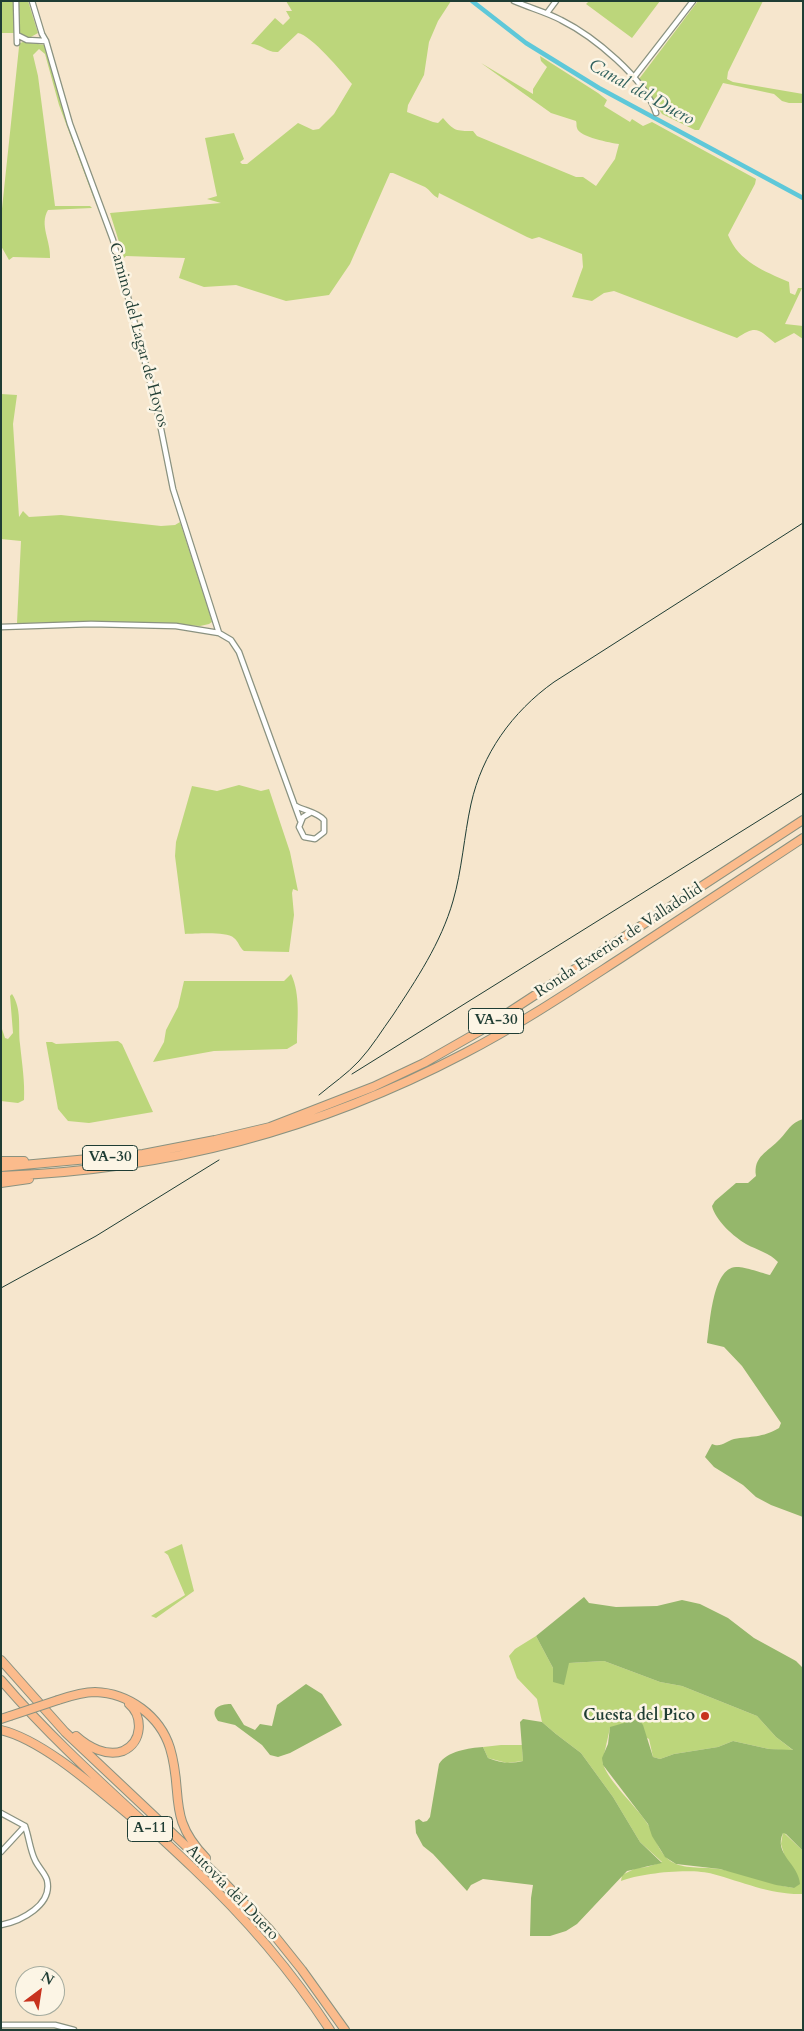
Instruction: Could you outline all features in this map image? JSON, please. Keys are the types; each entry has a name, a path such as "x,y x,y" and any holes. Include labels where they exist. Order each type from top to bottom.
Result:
{"highway":[{"name":"Ronda Exterior de Valladolid","path":"1,1167 64,1163 156,1152 261,1130 326,1107 373,1087 424,1063 480,1031 803,820"},
{"name":"Ronda Exterior de Valladolid","path":"1,1176 46,1174 150,1162 226,1146 314,1119 387,1091 466,1053 539,1011 803,838"},
{"path":"1,1161 64,1163"},
{"path":"1,1182 34,1178 46,1174"},
{"path":"1,1656 71,1732 81,1741 104,1752 114,1752 128,1748 139,1732 139,1720 134,1710 119,1697"},
{"name":"Autovía del Duero","path":"1,1660 65,1732 223,1881 270,1930 302,1970 345,2030"},
{"name":"Autovía del Duero","path":"1,1680 74,1758 194,1869 265,1946 330,2030"},
{"path":"1,1719 58,1700 88,1693 103,1693 119,1697 150,1714 163,1732 171,1750 178,1812 187,1834 196,1847 252,1905 270,1930"},
{"path":"1,1730 29,1740 96,1788 191,1871 265,1946"}],"street":[{"path":"16,1 17,43"},
{"name":"Camino del Lagar de Hoyos","path":"32,1 46,41 70,124 113,240 156,404 173,489 219,633"},
{"path":"514,1 524,3 547,13 578,29 606,49 634,77 656,113"},
{"path":"547,13 556,1"},
{"path":"634,77 693,1"},
{"path":"17,35 27,40 46,41"},
{"path":"1,627 141,624 204,629 219,633 231,640 239,652 296,806 300,820 299,827 304,837 311,839 320,836 325,828 324,820 318,815 296,806"},
{"path":"300,820 310,813"},
{"path":"1,1813 25,1826 34,1860 46,1877 48,1888 44,1901 35,1910 15,1922 1,1925"},
{"path":"1,1852 25,1826"},
{"path":"1,2025 23,2024 74,2030"}],"green space":[{"path":"1,1 14,1 15,33 1,33"},
{"path":"18,1 28,1 38,33 29,38 25,38 19,32"},
{"path":"286,1 451,1 438,21 429,42 424,75 408,105 407,112 438,123 443,118 450,126 456,129 473,131 477,136 576,177 583,177 596,186 615,159 619,144 583,134 577,128 576,121 551,113 481,63 533,94 533,89 547,67 541,61 540,56 598,93 607,100 604,106 630,122 632,119 643,126 652,122 756,179 728,235 746,259 789,282 790,293 795,295 798,288 802,288 785,324 803,326 803,339 794,333 775,343 758,330 749,331 737,338 614,291 604,293 592,301 572,297 583,267 582,254 539,237 532,239 527,237 439,193 438,198 425,187 393,173 390,173 350,264 329,295 286,301 236,285 204,287 179,278 185,258 126,256 124,258 110,213 221,203 207,199 217,196 205,138 234,133 244,159 240,162 247,164 298,123 313,130 319,129 334,114 352,84 311,40 298,33 278,52 251,44 275,18 283,25 290,18 286,11 292,11"},
{"path":"589,1 660,1 632,38 586,4"},
{"path":"698,1 763,1 728,72 727,79 733,82 803,94 803,103 789,103 782,101 774,94 723,83 699,130 695,130 662,114 639,79"},
{"path":"20,43 45,45 59,94 97,207 59,105 45,54 39,49 33,55 38,76 55,206 90,206 92,208 48,210 45,227 50,258 13,257 9,260 1,246 1,218 19,47"},
{"path":"1,394 17,395 13,424 19,517 23,511 29,517 61,515 161,526 175,525 180,522 212,622 200,626 141,622 17,623 21,541 1,539"},
{"path":"239,785 261,791 269,789 290,852 298,891 293,889 292,893 294,915 289,952 244,951 236,940 225,934 185,934 175,856 176,842 192,786 217,791"},
{"path":"291,974 297,999 297,1043 287,1049 214,1051 153,1062 164,1042 166,1030 178,1007 184,981 284,981"},
{"path":"12,994 18,1012 24,1086 24,1100 18,1103 1,1101 1,1026 5,1038 8,1039 13,1033 10,996"},
{"path":"118,1041 122,1044 153,1112 89,1123 68,1121 58,1109 46,1042 56,1044"},
{"path":"803,1119 803,1517 756,1497 743,1485 714,1467 705,1457 712,1444 721,1445 734,1439 767,1434 779,1428 781,1423 742,1366 724,1347 707,1343 711,1311 717,1287 728,1270 739,1267 770,1275 778,1262 771,1256 736,1237 717,1217 712,1206 715,1201 736,1183 748,1183 756,1176 757,1164 762,1155 792,1125"},
{"path":"182,1544 194,1591 156,1618 151,1616 185,1595 168,1555 164,1552"},
{"path":"584,1597 589,1603 616,1607 657,1606 682,1600 700,1604 728,1618 754,1638 796,1661 803,1668 803,1851 786,1834 783,1833 781,1840 781,1847 796,1871 800,1884 794,1888 776,1885 720,1869 676,1864 665,1857 652,1836 648,1824 603,1765 602,1758 608,1744 610,1727 638,1719 643,1725 653,1757 660,1759 674,1754 718,1747 733,1741 769,1749 793,1750 776,1737 757,1716 682,1686 660,1682 604,1661 569,1663 564,1685 553,1682 553,1668 536,1636"},
{"path":"536,1636 553,1668 569,1663 604,1661 660,1682 682,1686 757,1716 776,1737 794,1751 769,1749 733,1741 718,1747 674,1754 660,1759 653,1757 649,1739 623,1725 610,1728 603,1764 611,1778 647,1823 661,1851 669,1860 679,1865 729,1871 794,1888 781,1844 783,1832 803,1851 803,1894 768,1890 713,1874 692,1871 654,1874 621,1881 622,1875 636,1868 662,1862 640,1842 613,1797 581,1753 542,1722 537,1699 517,1678 509,1656 515,1649"},
{"path":"306,1684 322,1694 342,1725 290,1753 278,1757 270,1755 262,1745 235,1725 218,1721 215,1717 215,1710 219,1706 231,1704 244,1725 255,1730 260,1724 272,1726 277,1705"},
{"path":"523,1719 542,1722 581,1753 613,1797 640,1842 662,1863 627,1871 577,1924 566,1931 550,1936 530,1936 533,1885 483,1879 471,1885 467,1891 433,1854 423,1846 416,1833 415,1821 419,1819 423,1822 427,1821 430,1817 439,1764 453,1753 483,1747 488,1758 492,1760 510,1763 523,1761 520,1722"},
{"path":"522,1745 523,1761 507,1763 488,1758 483,1747"}],"waterway":[{"name":"Canal del Duero","path":"472,1 526,43 599,88 803,198"}],"railway":[{"path":"319,1095 350,1070 368,1050 393,1015 435,946 453,901 476,786 491,751 512,721 554,682 803,523"},
{"path":"352,1074 803,793"},
{"path":"1,1288 96,1236 219,1160"}],"place":[{"name":"Cuesta del Pico","path":"705,1716"}]}
